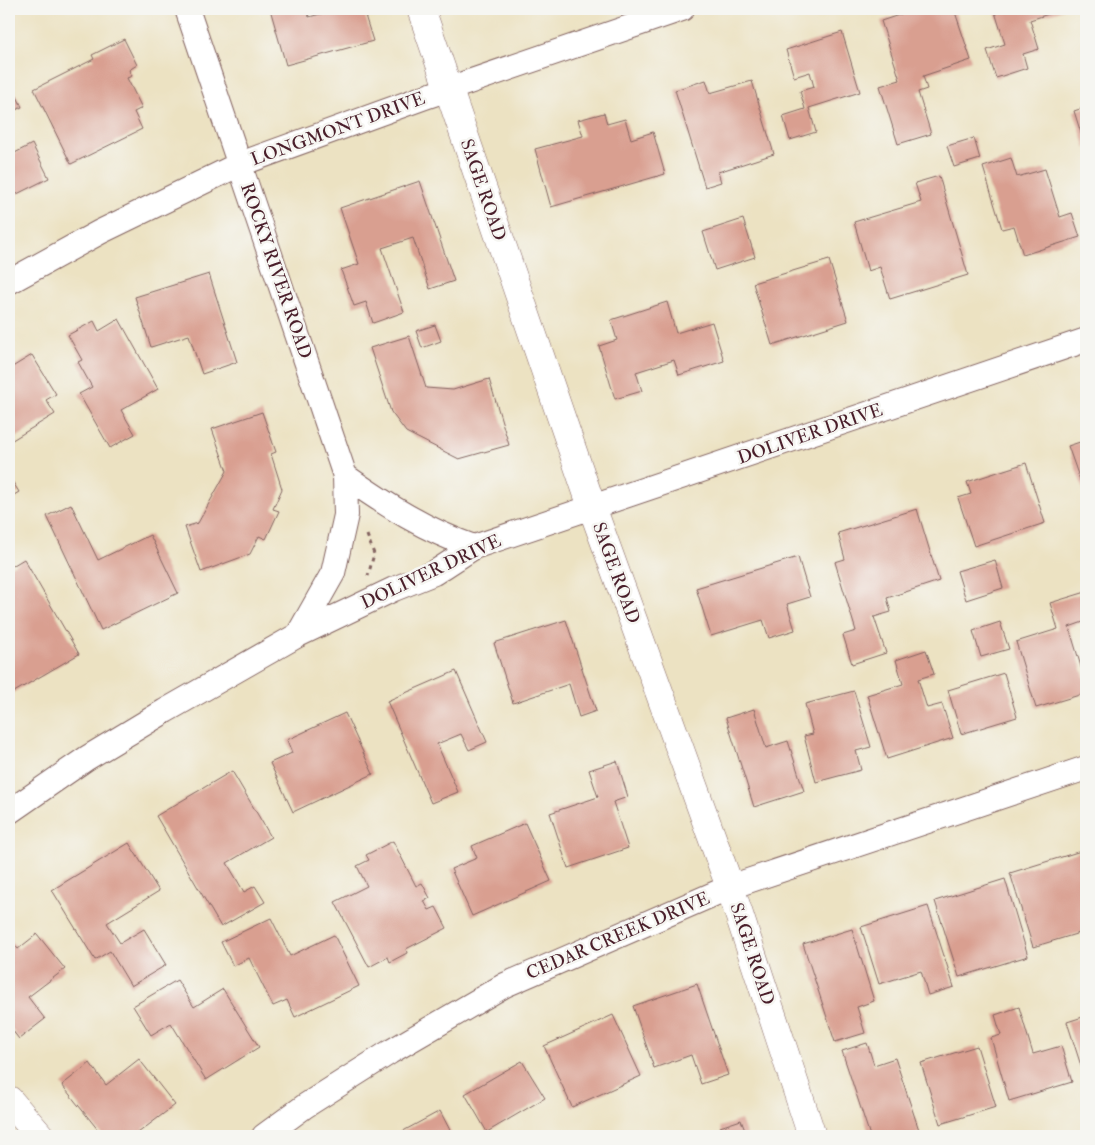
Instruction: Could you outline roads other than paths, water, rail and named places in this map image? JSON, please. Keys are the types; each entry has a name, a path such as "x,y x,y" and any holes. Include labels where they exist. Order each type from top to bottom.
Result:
{"street":[{"name":"ROCKY RIVER ROAD","path":"187,9 345,476 346,516 333,573 298,634"},
{"name":"SAGE ROAD","path":"421,9 592,507 730,888 812,1136"},
{"name":"LONGMONT DRIVE","path":"9,282 33,267 100,232 240,164 448,89 682,9"},
{"name":"DOLIVER DRIVE","path":"9,812 87,758 298,634 434,573 474,547 1086,340"},
{"path":"345,476 383,503 428,528 474,547"},
{"name":"CEDAR CREEK DRIVE","path":"264,1136 305,1106 390,1052 505,985 730,888 1086,768"},
{"path":"9,1100 40,1136"}]}
